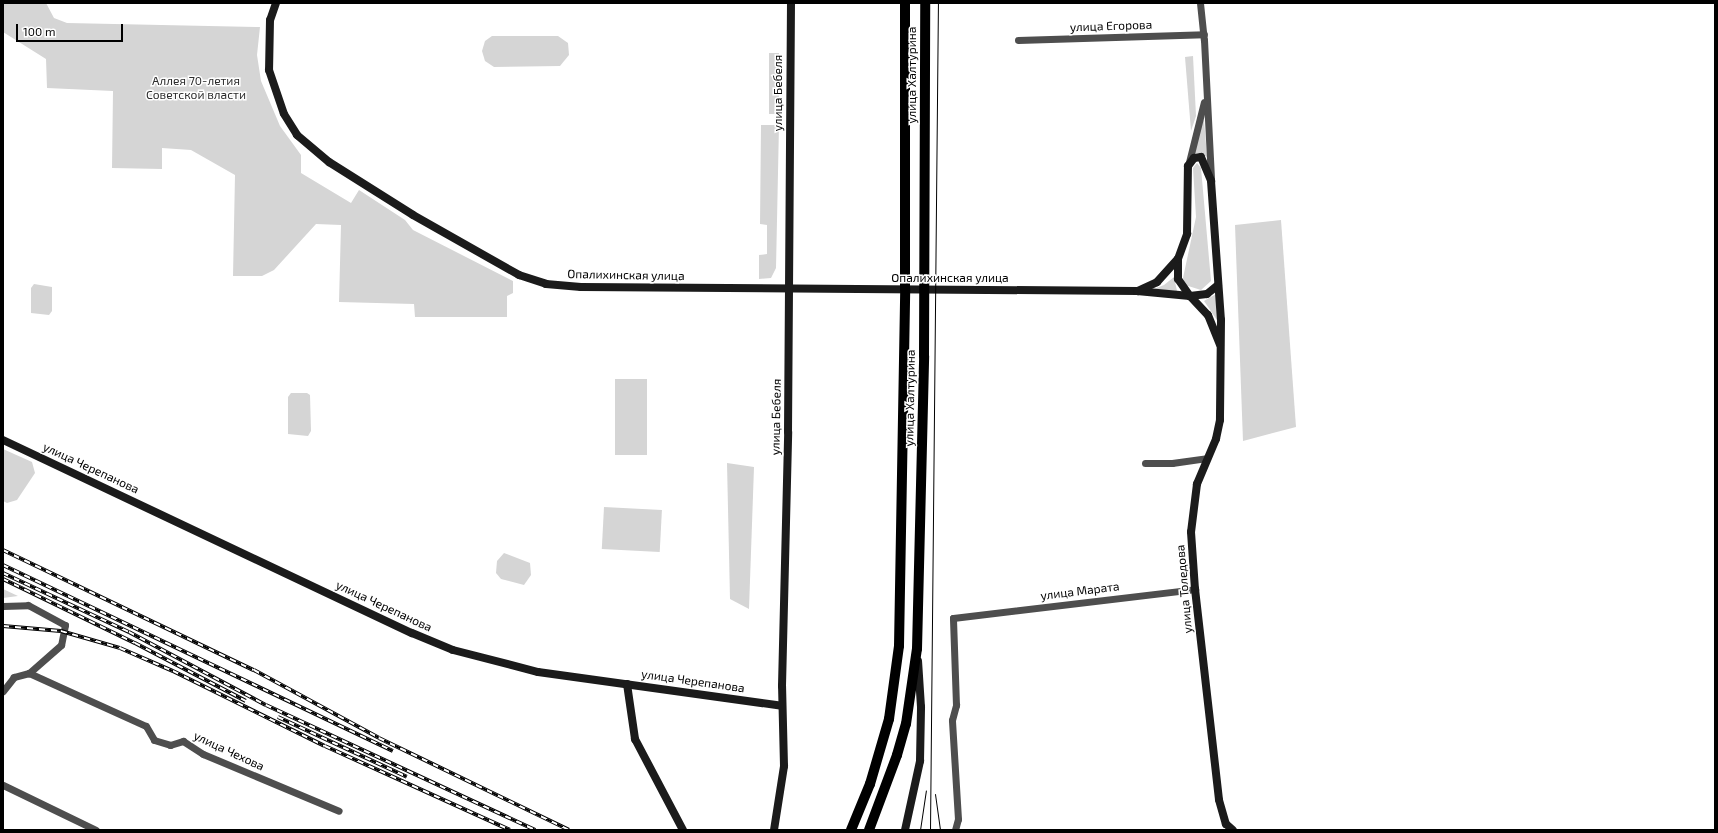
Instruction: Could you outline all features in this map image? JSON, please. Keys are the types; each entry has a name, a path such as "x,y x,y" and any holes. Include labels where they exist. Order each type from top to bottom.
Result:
{"main road":[{"name":"улица Халтурина","path":"851,830 870,784 889,719 899,646 905,289 905,3"},
{"name":"улица Халтурина","path":"869,830 885,790 906,724 917,649 924,290 925,3"}],"street":[{"name":"Опалихинская улица","path":"276,3 270,20 269,70 284,114 297,135 329,162 461,243 518,275 546,284 581,287 1137,291 1190,296 1207,294 1218,285"},
{"name":"улица Бебеля","path":"774,830 784,766 782,706 789,289 791,3"},
{"path":"1200,3 1204,34 1211,181"},
{"name":"улица Егорова","path":"1018,40 1204,34"},
{"path":"1206,96 1188,166 1187,234 1178,259 1178,279 1190,296 1208,315 1220,345"},
{"name":"улица Толедова","path":"1188,166 1194,158 1201,157 1205,162 1211,181 1218,285 1220,345 1220,420 1197,484 1191,532 1194,589 1218,800 1226,824 1233,830"},
{"path":"1137,291 1157,282 1178,259"},
{"name":"улица Черепанова","path":"3,440 408,631 453,650 538,672 782,706"},
{"path":"1145,463 1172,463 1207,458"},
{"name":"улица Марата","path":"955,830 958,819 955,735 952,720 956,705 953,618 1194,589"},
{"path":"3,606 28,606 65,624 61,645 29,672 14,676 3,691"},
{"path":"905,830 920,761 921,707 917,649"},
{"name":"улица Чехова","path":"29,672 146,726 154,740 170,745 183,741 203,754 339,811"},
{"path":"627,684 635,739 683,830"},
{"path":"3,785 96,830"}],"green space":[{"name":"Аллея 70-летия Советской власти","path":"3,3 46,3 54,18 67,23 260,27 257,55 261,81 280,126 301,155 301,173 351,203 359,190 405,220 413,230 513,281 513,293 507,296 507,317 415,317 414,304 339,302 341,225 316,224 274,270 262,276 233,276 235,175 191,150 162,148 162,169 112,168 113,91 47,88 46,59 3,32"},
{"path":"492,36 558,36 568,43 569,55 560,66 494,67 485,61 482,51 485,41"},
{"path":"769,53 779,53 779,114 769,114"},
{"path":"1193,56 1196,116 1191,131 1185,57"},
{"path":"1204,119 1207,157 1200,153 1192,153"},
{"path":"761,125 779,125 776,268 771,278 759,279 759,255 767,254 767,225 760,224"},
{"path":"1197,163 1201,168 1211,281 1201,290 1185,285 1183,278 1196,217 1193,168"},
{"path":"1281,220 1296,427 1243,441 1235,225"},
{"path":"1174,277 1177,291 1154,289 1164,285"},
{"path":"34,284 52,287 52,311 49,315 31,313 31,288"},
{"path":"1216,294 1217,320 1204,301"},
{"path":"615,379 647,379 647,455 615,455"},
{"path":"291,393 307,393 310,395 311,431 308,436 288,434 288,397"},
{"path":"3,449 32,462 35,473 17,500 7,503 3,501"},
{"path":"727,463 754,467 749,609 730,599"},
{"path":"604,507 662,510 660,552 602,549"},
{"path":"504,553 530,563 531,575 524,585 501,579 496,573 497,561"},
{"path":"3,589 18,596 3,598"}],"tram line":[{"path":"930,830 938,3"},
{"path":"920,830 926,790"},
{"path":"935,794 940,830"}],"railway":[{"path":"3,550 254,670 379,738 569,830"},
{"path":"3,565 393,751"},
{"path":"3,573 129,632 266,705 535,830"},
{"path":"3,579 135,643 246,701"},
{"path":"3,626 61,631 120,648 173,671 325,746 510,830"},
{"path":"278,717 407,777"}]}
